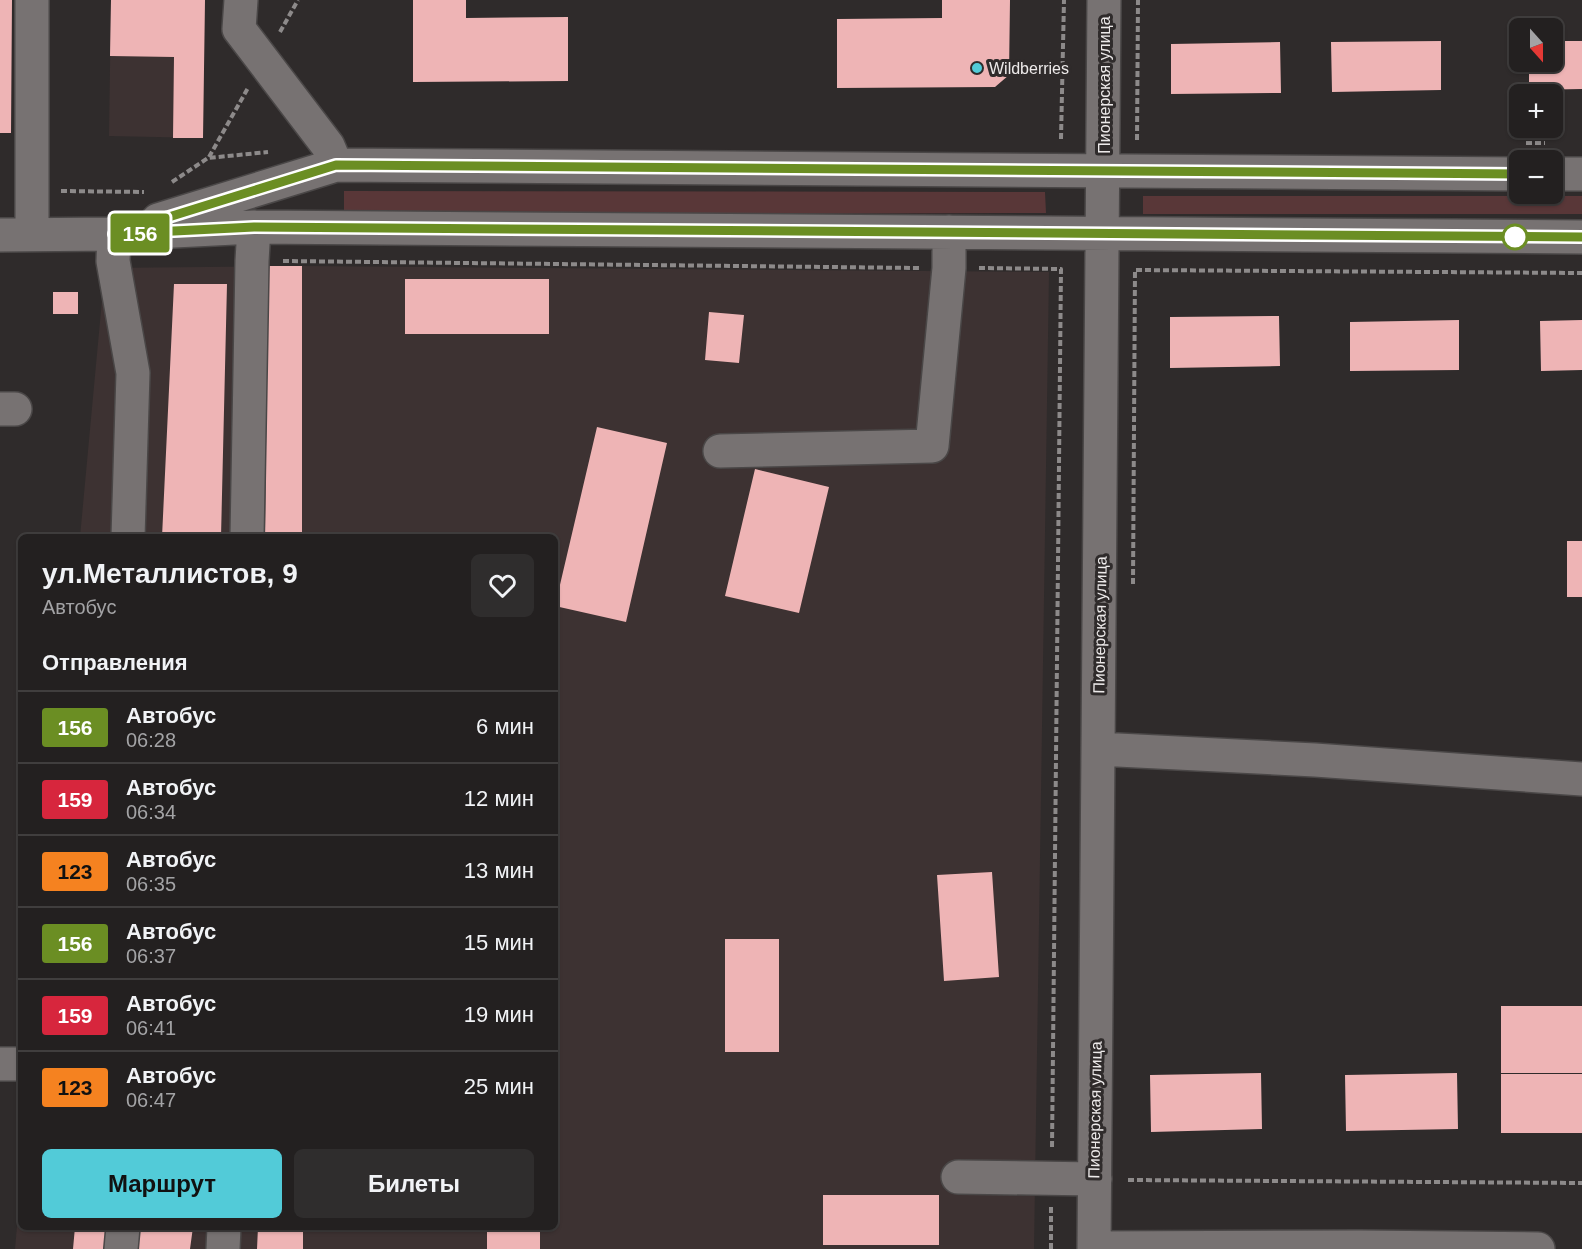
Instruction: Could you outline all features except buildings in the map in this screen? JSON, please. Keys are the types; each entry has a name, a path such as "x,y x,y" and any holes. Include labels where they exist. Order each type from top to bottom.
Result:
{"street":[{"path":"32,0 32,190 16,235 114,234 254,227 1582,237"},
{"path":"241,0 239,29 328,146 336,165"},
{"name":"Пионерская улица","path":"1094,1249 1104,0"},
{"path":"114,234 336,165 1509,174"},
{"path":"1563,174 1582,174"},
{"path":"247,534 254,227"},
{"path":"720,450 932,446 949,268 949,232"},
{"path":"114,234 113,261 133,373 128,534"},
{"path":"1098,749 1315,760 1582,779"},
{"path":"958,1177 1095,1179"},
{"path":"121,1249 123,1230"},
{"path":"223,1249 224,1230"},
{"path":"1094,1249 1360,1247 1538,1249"}],"path":[{"path":"1062,139 1064,0"},
{"path":"1137,140 1138,0"},
{"path":"32,190 146,192"},
{"path":"252,261 1061,269 1051,1249"},
{"path":"1135,270 1582,273"},
{"path":"1128,1180 1582,1183"}],"shaded area":[{"path":"111,0 205,0 203,138 109,136"},
{"path":"344,191 1045,192 1046,213 344,215"},
{"path":"1143,196 1509,196 1509,204 1563,204 1563,196 1582,196 1582,214 1143,214"},
{"path":"302,266 1049,272 1034,1249 15,1249 18,1215 18,1230 558,1230 558,534 80,534 105,268"}],"bus line":[{"name":"156","path":"1509,174 336,165 114,234 254,227 1582,237"}],"place":[{"name":"Wildberries","path":"977,68"}]}
